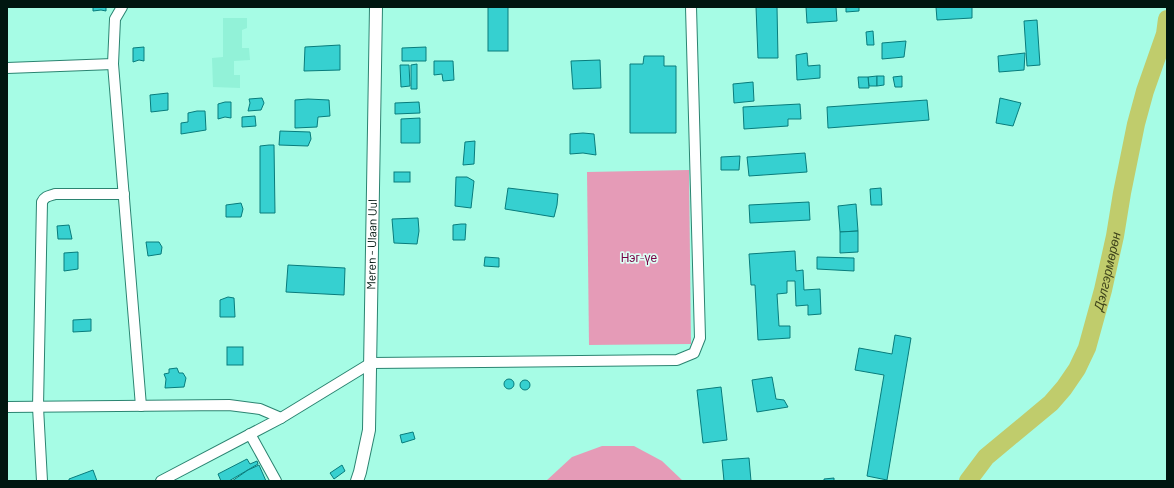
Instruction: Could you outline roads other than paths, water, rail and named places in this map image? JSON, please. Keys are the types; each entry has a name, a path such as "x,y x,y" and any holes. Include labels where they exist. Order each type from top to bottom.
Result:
{"street":[{"path":"122,7 115,19 113,64 141,406"},
{"name":"Meren - Ulaan Uul","path":"357,481 369,430 376,7"},
{"path":"161,481 281,418 371,363 677,360 694,353 700,338 691,7"},
{"path":"7,68 113,64"},
{"path":"42,481 38,407 42,202 47,196 55,194 124,194"},
{"path":"7,407 248,406 260,409 281,418"},
{"path":"250,434 276,481"}],"waterway":[{"name":"Дэлгэрмөрөн","path":"968,481 986,457 1051,403 1064,388 1077,369 1087,348 1103,290 1115,236 1136,124 1145,91 1165,34 1167,19"}],"park label":[{"name":"Нэг-үе","path":"639,258"}]}
